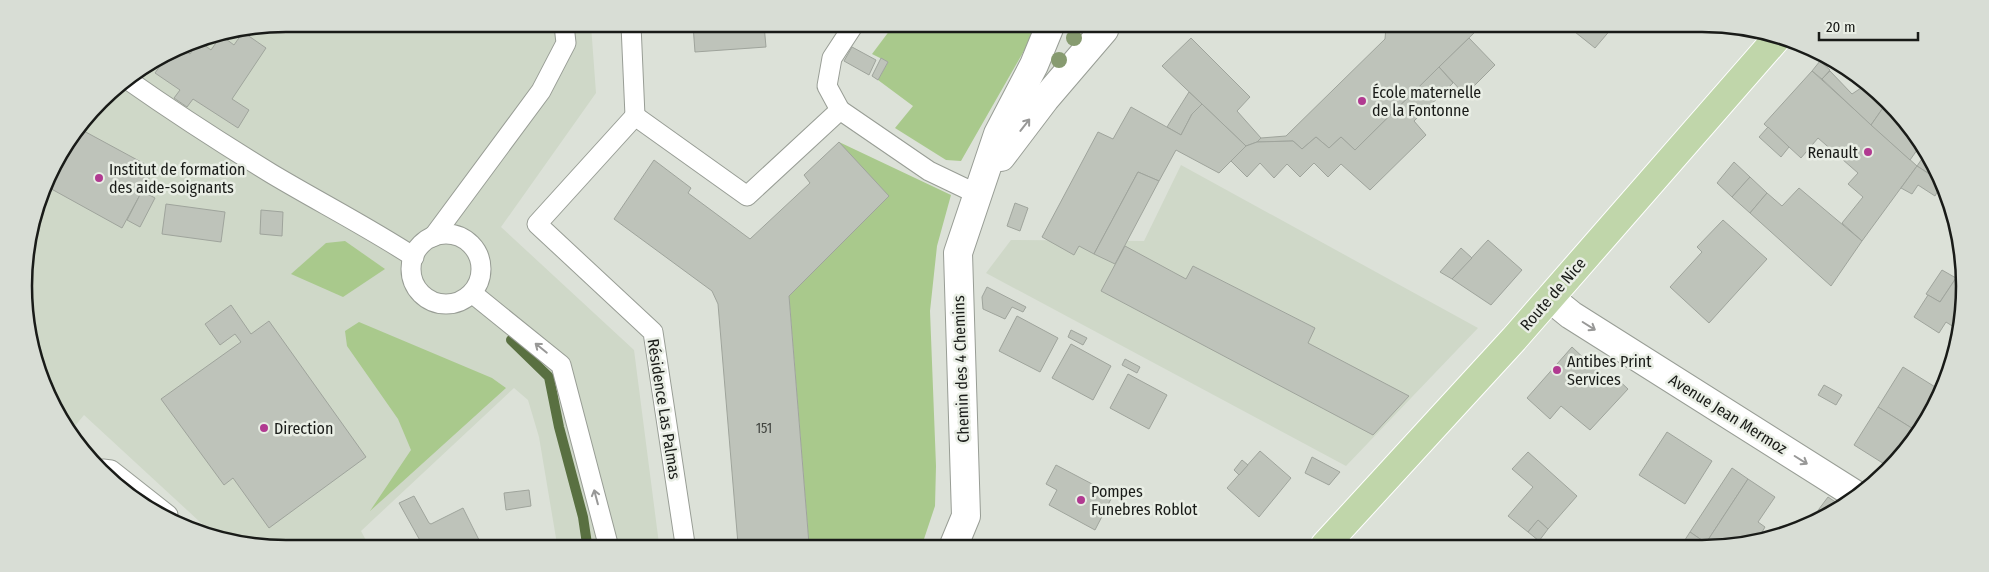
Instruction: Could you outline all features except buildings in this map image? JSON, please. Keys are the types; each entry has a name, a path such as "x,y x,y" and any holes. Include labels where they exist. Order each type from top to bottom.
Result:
{"main road":[{"name":"Route de Nice","path":"1330,540 1550,298 1773,42"}],"street":[{"name":"Chemin des 4 Chemins","path":"956,540 966,516 958,253 998,134 1034,65 1048,32"},
{"name":"Chemin des 4 Chemins","path":"977,194 1044,99 1102,32"},
{"name":"Avenue Jean Mermoz","path":"1550,298 1571,315 1851,492"}],"lane":[{"path":"433,237 445,234 467,241 475,249 480,260 482,272 478,283 472,293 464,300 454,304 433,302 416,288 411,267 414,257 418,249 433,237 541,91 566,43 565,32"},
{"path":"631,32 635,116 747,196 840,110"},
{"path":"849,32 832,58 827,86 840,110 929,171 977,194"},
{"path":"133,84 166,107 272,174 375,232 414,257"},
{"name":"Résidence Las Palmas","path":"635,116 537,224 653,332 684,540"},
{"path":"472,293 561,365 607,540"},
{"path":"116,474 146,498"}],"shaded area":[{"path":"592,32 596,93 501,227 634,350 658,540 556,540 539,437 528,400 514,388 361,531 366,540 269,539 237,535 204,526 84,415 75,426 52,383 41,352 37,335 32,286 37,237 52,189 75,145 95,119 119,95 145,75 159,66 205,46 237,37 269,33"},
{"path":"1181,165 1478,328 1346,466 986,273 1011,240 1144,241"}],"green space":[{"path":"888,32 1033,32 1033,35 961,161 946,160 895,128 913,106 878,80 888,62 872,54"},
{"path":"839,142 951,195 937,246 930,311 936,466 935,506 924,540 809,540 789,296"},
{"path":"345,241 385,269 343,297 291,274 326,243"},
{"path":"359,322 492,378 506,388 370,511 411,450 398,419 347,346 345,331"}],"waterway":[{"path":"511,340 549,377 559,427 583,517 586,540"}],"place":[{"name":"École maternelle de la Fontonne","path":"1362,101"},
{"name":"Renault","path":"1868,152"},
{"name":"Institut de formation des aide-soignants","path":"99,178"},
{"name":"Antibes Print Services","path":"1557,370"},
{"name":"Direction","path":"264,428"},
{"name":"Pompes Funebres Roblot","path":"1081,500"}]}
